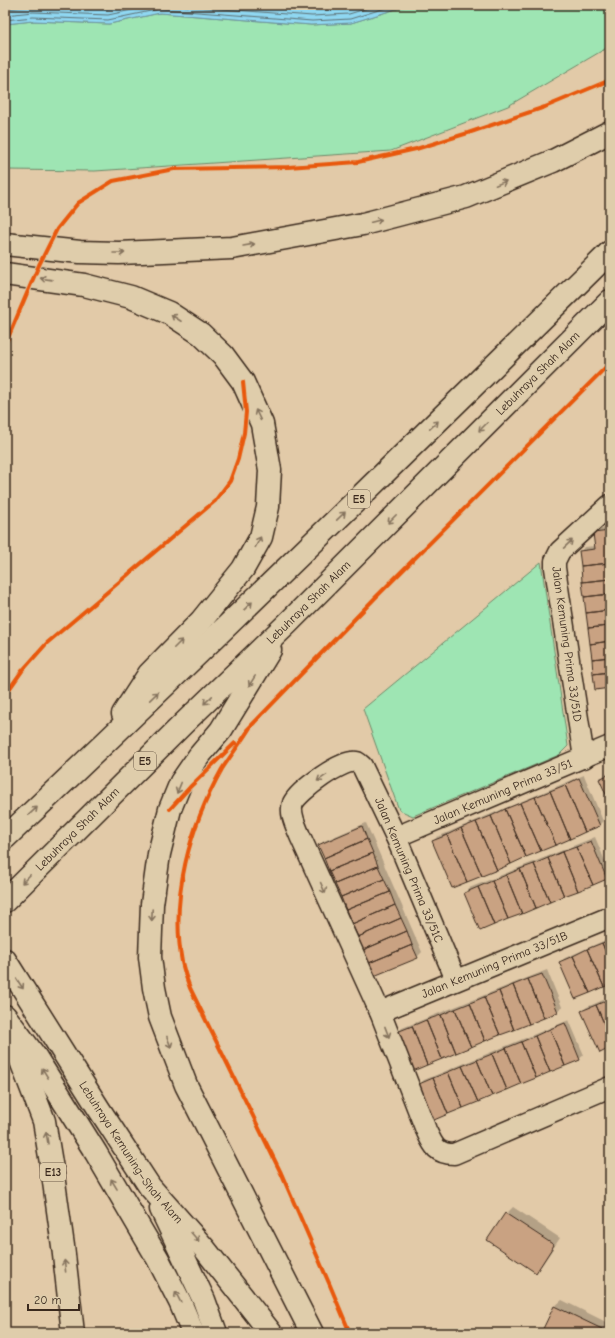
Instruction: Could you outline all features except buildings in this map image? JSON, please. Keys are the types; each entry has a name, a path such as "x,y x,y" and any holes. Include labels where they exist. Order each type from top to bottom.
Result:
{"highway":[{"path":"5,244 80,252 118,253 232,248 363,224 466,197 553,161 610,132"},
{"name":"E5","path":"5,838 342,516 610,252"},
{"path":"5,274 84,285 130,297 169,313 202,334 223,355 242,382 262,424 270,470 268,507 261,537 243,569 201,621 149,674 106,743"},
{"name":"Lebuhraya Shah Alam","path":"5,901 179,728 287,624 610,301"},
{"path":"287,624 221,730 198,756 181,782 170,809 159,854 152,904 150,957 160,1017 186,1085 312,1333"},
{"name":"Lebuhraya Kemuning–Shah Alam","path":"5,960 99,1109 150,1186 204,1248 271,1333"},
{"path":"5,1017 35,1056 96,1153 150,1245 180,1302 193,1333"},
{"name":"E13","path":"5,1017 44,1121 63,1246 73,1333"},
{"path":"150,1186 204,1300 216,1333"}],"street":[{"name":"Jalan Kemuning Prima 33/51D","path":"584,758 555,564 556,557 560,551 610,505"},
{"name":"Jalan Kemuning Prima 33/51","path":"396,837 610,746"},
{"name":"Jalan Kemuning Prima 33/51C","path":"380,1012 293,818 293,803 305,789 338,767 357,762 362,766 396,837 456,980"},
{"name":"Jalan Kemuning Prima 33/51B","path":"380,1012 610,917"},
{"path":"380,1012 426,1130 434,1146 446,1154 454,1154 610,1086"}],"green space":[{"path":"409,5 610,5 610,46 508,106 391,151 95,171 5,170 5,24 33,21 109,24 160,13 311,25 351,23"},
{"path":"541,562 568,746 559,755 413,816 399,810 363,709"}],"water":[{"path":"5,5 409,5 351,23 311,25 160,13 109,24 33,21 5,24"}],"cycle path":[{"path":"5,345 39,265 57,229 78,203 113,181 174,169 288,167 358,162 416,149 468,133 545,107 610,80"},
{"path":"247,730 375,598 610,363"},
{"path":"5,695 22,671 47,643 215,501 230,481 238,459 244,433 246,412 243,382"},
{"path":"251,726 222,769 211,791 192,838 181,887 179,937 182,962 190,988 281,1173 350,1333"},
{"path":"170,809 235,743"}]}
